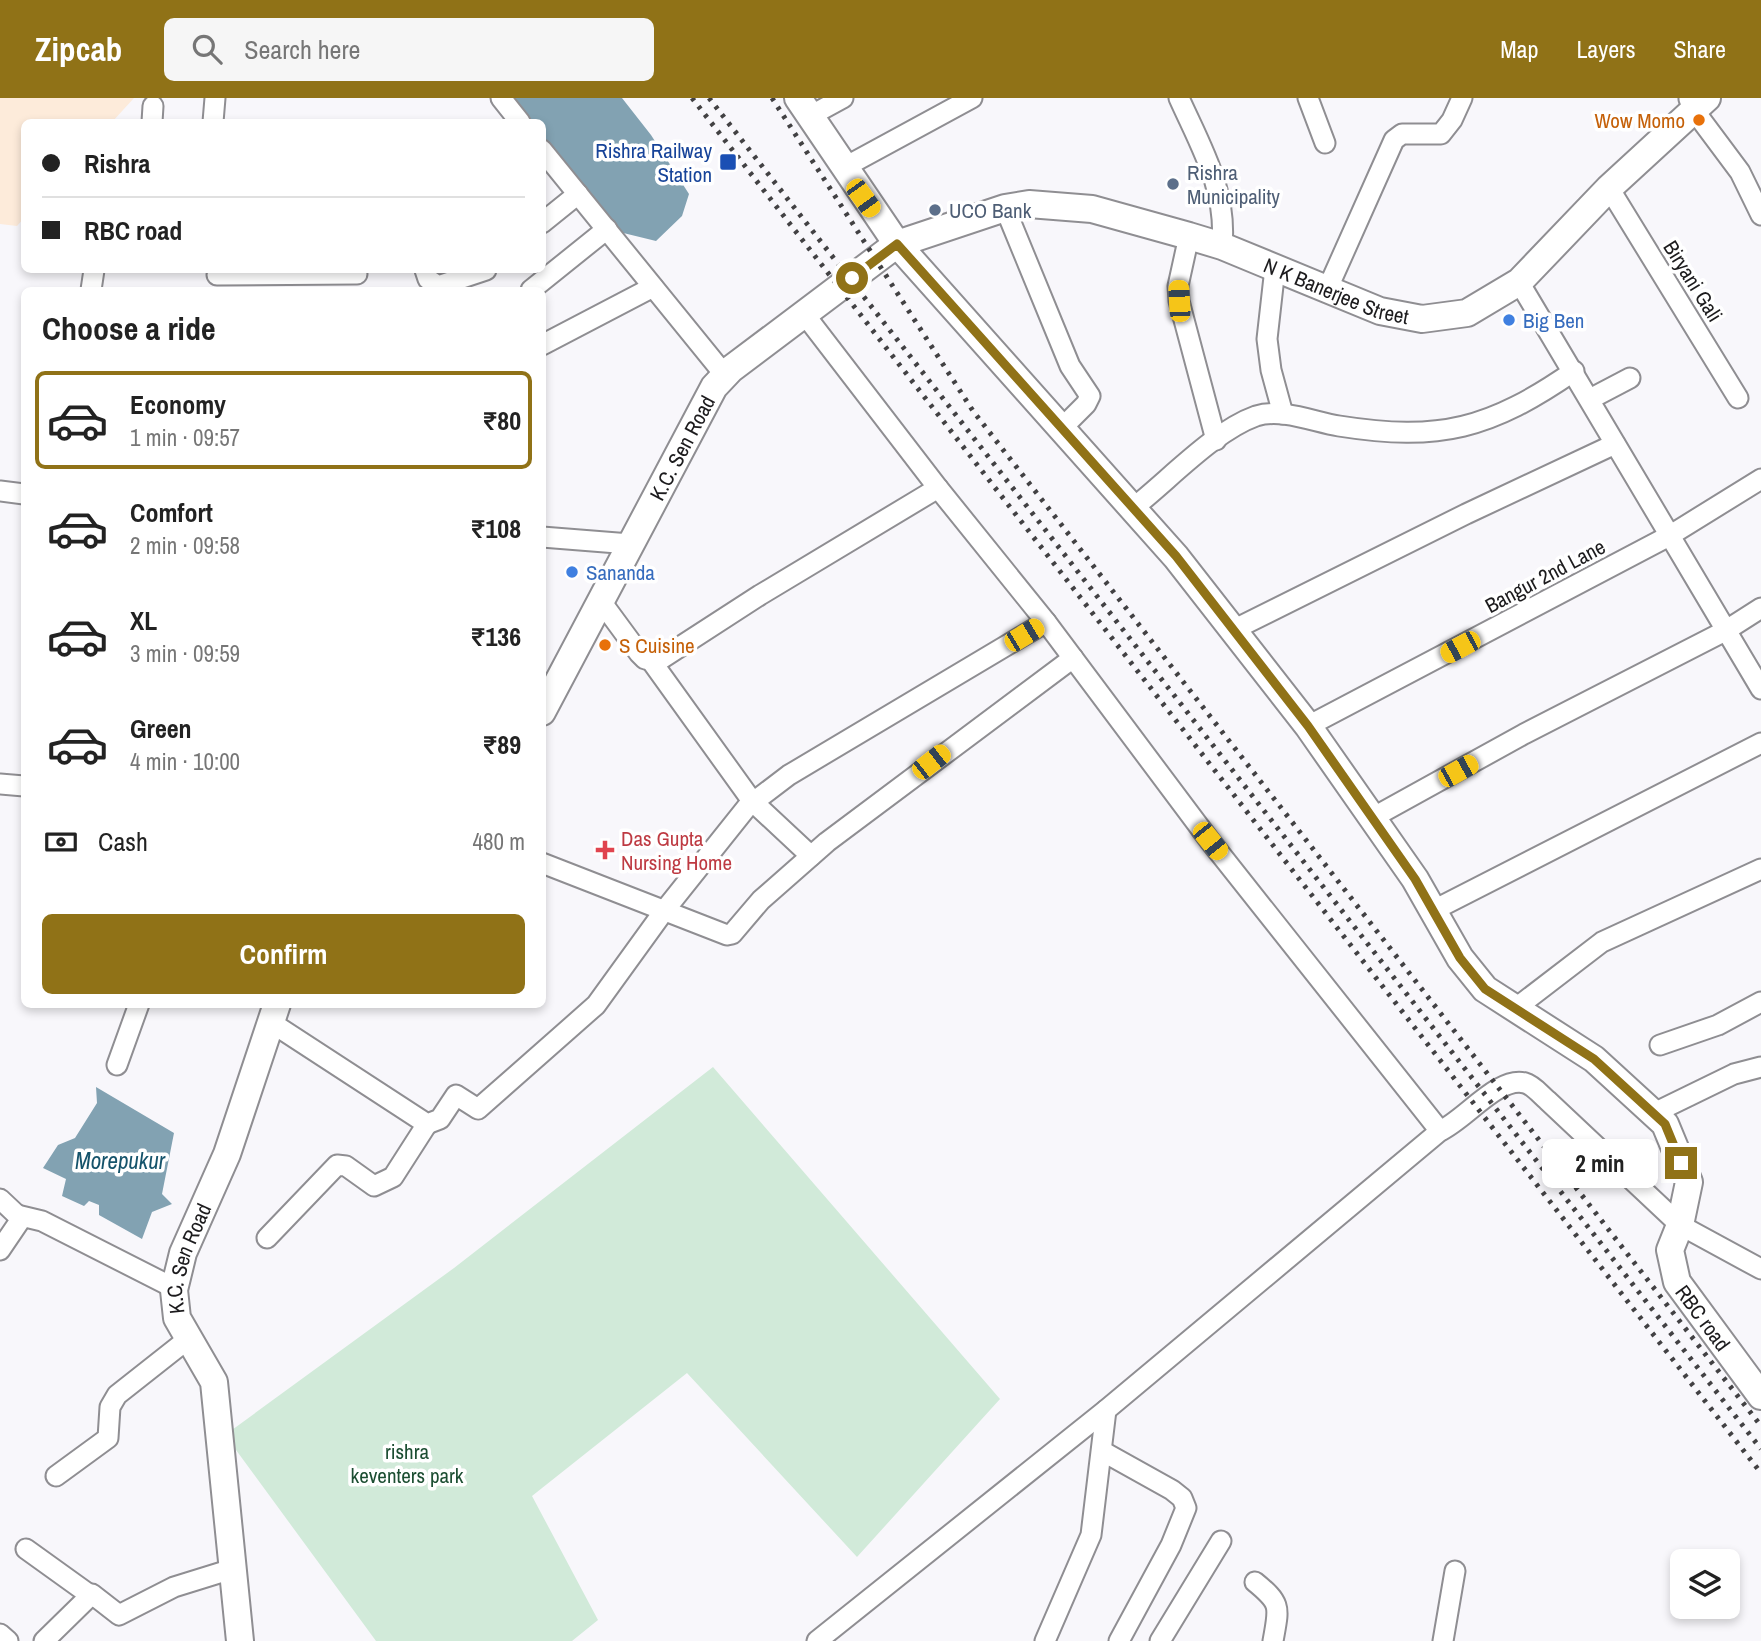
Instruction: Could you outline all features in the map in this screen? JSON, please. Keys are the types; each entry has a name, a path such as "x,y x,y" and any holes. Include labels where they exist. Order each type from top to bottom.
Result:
{"street":[{"path":"213,119 215,98"},
{"path":"501,98 518,119"},
{"path":"804,107 842,98"},
{"path":"843,169 972,98"},
{"path":"1179,98 1218,185 1224,217 1222,246"},
{"path":"1308,98 1325,143"},
{"path":"1327,290 1394,140 1402,134 1441,134 1452,120 1462,98"},
{"path":"1696,102 1759,204"},
{"name":"N K Banerjee Street","path":"897,244 1005,208 1029,204 1092,209 1222,246 1380,311 1422,319 1467,313 1519,282 1696,102"},
{"name":"RBC road","path":"804,107 843,169 897,244 960,319 1176,556 1308,726 1415,879 1460,958 1485,989 1594,1059 1665,1124 1689,1182 1670,1251 1678,1282 1761,1396"},
{"path":"546,161 578,194 724,374"},
{"name":"Biryani Gali","path":"1609,188 1738,398"},
{"path":"546,220 578,194"},
{"path":"1005,208 1026,252 1070,366 1090,396 1086,404 1062,428"},
{"path":"535,287 607,229"},
{"path":"1189,236 1178,286 1179,301 1216,440"},
{"name":"K.C. Sen Road","path":"546,704 714,387 724,374 897,244"},
{"path":"1275,268 1267,339 1270,370 1283,414"},
{"path":"426,273 428,279 438,286 483,278"},
{"path":"217,278 357,278"},
{"path":"1519,282 1574,371 1725,631 1759,682"},
{"path":"546,343 653,287"},
{"path":"805,315 938,488 1046,622 1210,841 1440,1131"},
{"path":"1133,508 1216,440 1258,416 1283,414 1342,426 1405,434 1429,434 1482,421 1516,407 1574,371"},
{"path":"1590,399 1630,378"},
{"path":"1233,631 1466,514 1615,444"},
{"name":"Bangur 2nd Lane","path":"1308,726 1669,536 1761,479"},
{"path":"652,662 666,657 760,595 938,488"},
{"path":"0,491 21,494"},
{"path":"546,537 630,544"},
{"path":"600,600 639,653 652,662 752,801 811,856"},
{"path":"1372,818 1524,734 1725,631 1761,608"},
{"path":"267,1238 337,1165 346,1166 374,1186 386,1182 426,1124 440,1119 456,1095 473,1108 481,1107 570,1030 596,1005 664,911 752,801 789,775 1046,622"},
{"path":"546,865 727,935 732,934 761,900 811,856 949,747 1073,658"},
{"path":"1432,911 1761,743"},
{"path":"0,784 21,786"},
{"path":"1516,1008 1602,942 1761,869"},
{"path":"1660,1045 1718,1025 1761,1002"},
{"path":"117,1065 138,1008"},
{"path":"275,1014 426,1124"},
{"name":"K.C. Sen Road","path":"240,1641 214,1382 177,1318 174,1288 183,1253 228,1154 275,1014"},
{"path":"1654,1113 1734,1074 1761,1068"},
{"path":"817,1641 1106,1410 1440,1131 1454,1125 1498,1088 1511,1082 1527,1084 1679,1226 1761,1269"},
{"path":"0,1199 17,1215 42,1222 174,1288"},
{"path":"0,1250 19,1225 17,1215"},
{"path":"56,1476 108,1438 110,1407 117,1395 188,1339"},
{"path":"1045,1641 1091,1535 1106,1410"},
{"path":"1102,1451 1172,1490 1182,1498 1186,1508 1171,1545 1119,1641"},
{"path":"1160,1641 1221,1541"},
{"path":"26,1549 90,1595 98,1597 119,1615 174,1587 232,1569"},
{"path":"1443,1641 1455,1572"},
{"path":"1255,1582 1275,1598 1278,1607 1273,1641"},
{"path":"44,1641 90,1595"},
{"path":"0,1634 9,1641"}],"shaded area":[{"path":"0,98 134,98 115,119 21,119 21,221 17,226 0,224"}],"green space":[{"name":"rishra keventers park","path":"713,1067 1000,1399 857,1557 687,1373 532,1496 598,1620 572,1641 376,1641 225,1435 454,1268"}],"water":[{"path":"504,98 622,98 651,135 689,194 682,216 656,241 607,229 546,151 546,119 522,119"},
{"name":"Morepukur","path":"96,1087 174,1133 162,1194 172,1204 152,1212 142,1239 99,1215 99,1205 89,1201 84,1206 62,1196 66,1179 43,1168 58,1145 75,1138 97,1103"}],"railway":[{"path":"692,98 1761,1473"},
{"path":"709,98 1761,1449"},
{"path":"772,98 973,411 1761,1426"}],"place":[{"name":"Wow Momo","path":"1699,120"},
{"name":"Rishra Railway Station","path":"728,162"},
{"name":"Rishra Municipality","path":"1173,184"},
{"name":"UCO Bank","path":"935,210"},
{"name":"Big Ben","path":"1509,320"},
{"name":"Sananda","path":"572,572"},
{"name":"S Cuisine","path":"605,645"},
{"name":"Das Gupta Nursing Home","path":"605,850"}],"route":[{"path":"852,278 897,244 960,319 1176,556 1308,726 1415,879 1460,958 1485,989 1594,1059 1665,1124 1681,1163"}]}
